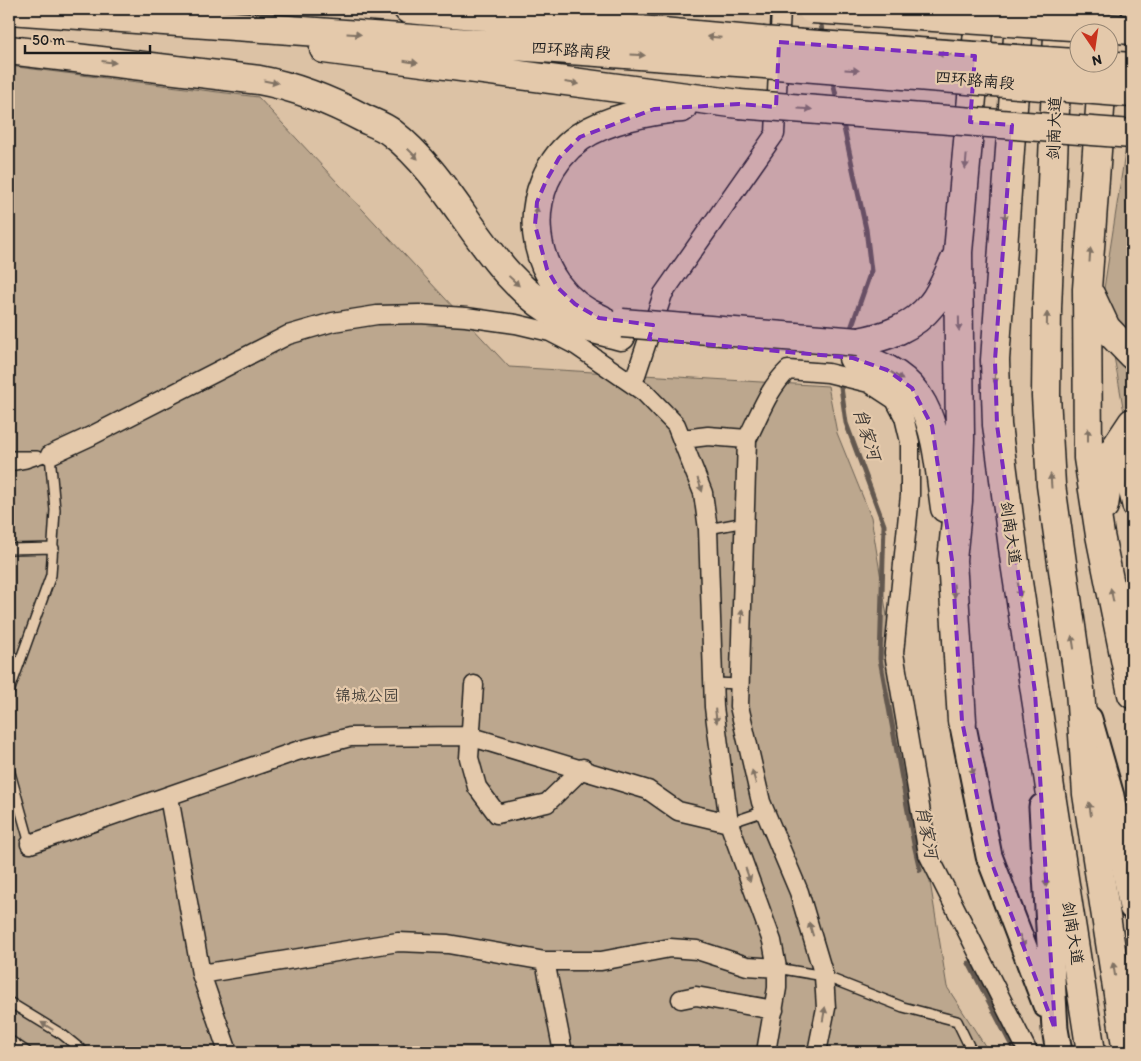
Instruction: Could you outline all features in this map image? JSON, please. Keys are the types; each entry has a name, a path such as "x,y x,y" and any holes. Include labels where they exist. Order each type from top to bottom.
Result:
{"highway":[{"name":"四环路南段","path":"408,9 757,52 1132,93"},
{"path":"812,9 1132,30"},
{"path":"952,560 958,501 960,439 958,252 980,9"},
{"name":"剑南大道","path":"1020,9 995,360 997,425 1035,692 1091,1052"},
{"name":"剑南大道","path":"1059,9 1047,309 1046,396 1051,485 1080,690 1087,794 1127,1052"},
{"path":"1106,22 1107,9"},
{"name":"四环路南段","path":"9,10 120,18 757,52 1132,68"},
{"path":"120,18 422,64 739,104 1132,134"},
{"path":"9,50 279,83 328,100 392,133 433,174 502,268 536,299 567,320 848,363 870,361 900,377 912,388 928,412 936,447 952,560 962,721"},
{"path":"1102,72 1087,288 1088,458 1100,535 1132,694"},
{"path":"621,329 575,304 558,288 548,269 535,225 537,202 546,181 559,158 580,138 605,125 654,109 739,104"},
{"path":"848,363 883,337 907,327 932,304 958,252"},
{"path":"1087,288 1106,328 1132,355"},
{"path":"1100,535 1112,452 1132,423"}],"main road":[{"path":"1080,690 1111,796 1132,907"},
{"path":"1035,692 1057,1040"},
{"path":"962,721 989,856 1057,1040"}],"street":[{"path":"633,384 663,294 775,134 781,9"},
{"path":"50,455 288,336 333,322 377,315 419,314 466,317 516,324 550,332 577,346 644,392 676,425 703,493 708,529 708,579 715,683 714,707 730,823 772,941 778,968 774,1010 766,1052"},
{"path":"817,1052 826,1008 824,976 799,892 764,811 739,706 747,438 764,400 778,379 788,370 848,363 869,382 895,400 904,417 910,442 910,495 894,652 928,854 1028,1052"},
{"path":"683,439 708,436 747,438"},
{"path":"1132,442 1124,458 1124,474 1132,508"},
{"path":"474,685 469,736 469,758 477,787 497,814 547,803 583,768"},
{"path":"30,844 84,823 169,797 298,751 350,737 469,736 583,768 648,790 678,811 730,823"},
{"path":"169,797 201,974 228,1052"},
{"path":"201,974 398,942 448,944 546,961 601,961 670,948 697,950 747,966 778,968"},
{"path":"546,961 563,1052"},
{"path":"681,999 696,996 774,1010"}],"lane":[{"path":"9,456 50,455"},
{"path":"9,466 26,463 50,455"},
{"path":"9,692 52,575 55,487 50,455"},
{"path":"708,529 745,522"},
{"path":"9,549 54,548"},
{"path":"715,683 740,684"},
{"path":"9,769 30,844"},
{"path":"730,823 764,811"},
{"path":"778,968 824,976 903,1007 957,1021 972,1052"},
{"path":"9,1002 63,1036 84,1052"},
{"path":"9,1040 27,1052"}],"highlighted area":[{"path":"779,42 975,56 970,122 1012,125 995,360 997,425 1035,692 1055,1029 989,856 962,721 952,560 932,426 912,388 887,370 853,358 649,339 653,325 599,318 575,304 558,288 547,269 535,225 537,202 559,158 580,137 654,109 739,104 776,107"}],"green space":[{"name":"锦城公园","path":"9,66 258,97 509,367 828,386 837,433 871,517 947,987 989,1052 9,1052"},
{"path":"1132,108 1132,457 1103,295"}],"waterway":[{"name":"肖家河","path":"819,17 824,38"},
{"name":"肖家河","path":"832,78 838,104"},
{"name":"肖家河","path":"842,119 866,229 871,271 849,334"},
{"name":"肖家河","path":"842,379 841,387 846,423 884,525 880,659 920,870"},
{"name":"肖家河","path":"969,963 1015,1052"}]}
